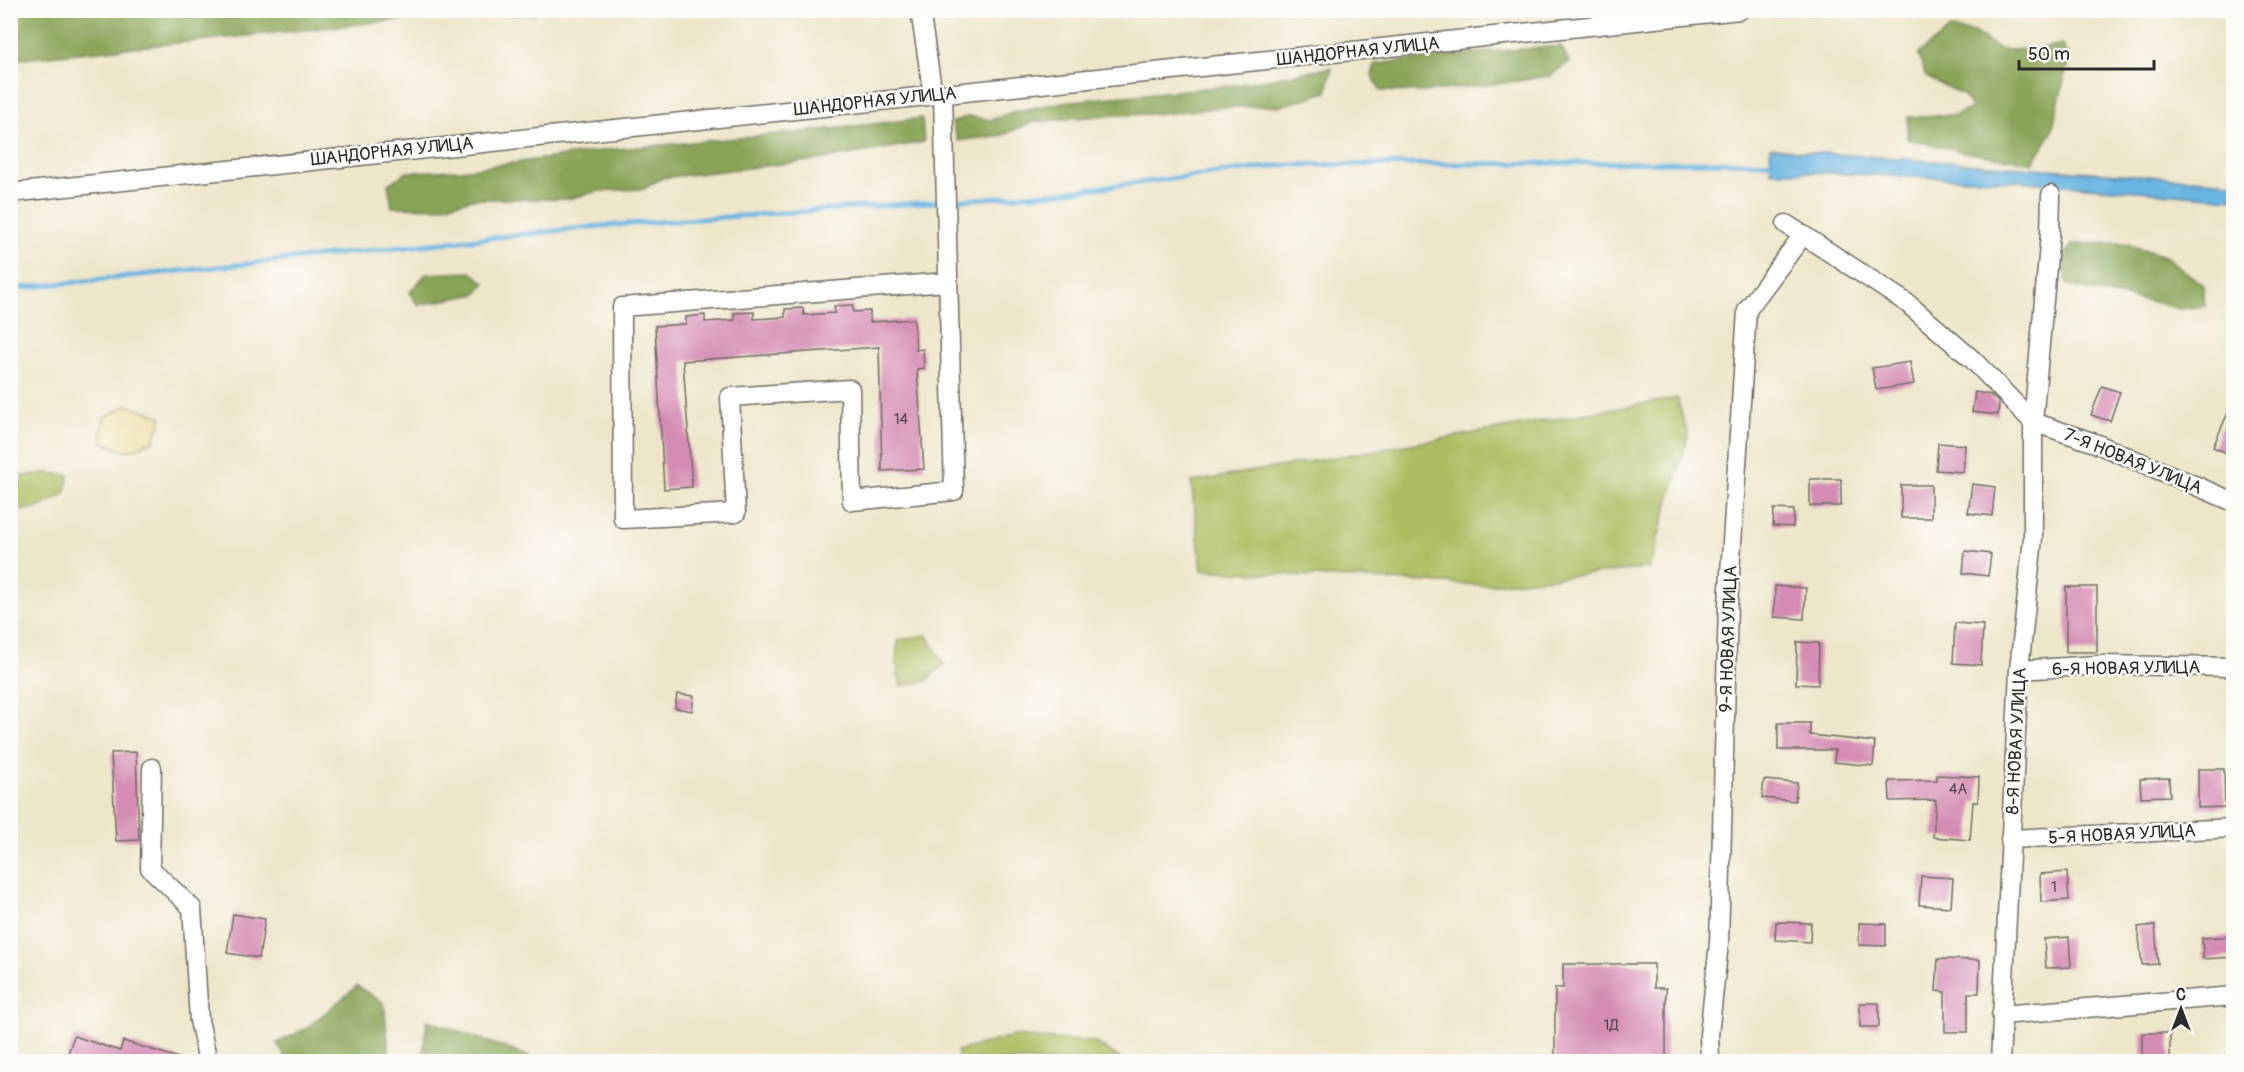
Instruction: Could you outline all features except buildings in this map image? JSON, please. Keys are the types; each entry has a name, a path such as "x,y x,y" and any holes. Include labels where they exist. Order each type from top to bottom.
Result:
{"street":[{"path":"920,10 938,95 948,282 954,491 852,501 850,389 730,397 736,513 623,519 622,307 948,282"},
{"name":"ШАНДОРНАЯ УЛИЦА","path":"10,192 938,95 1658,15 1740,10"},
{"name":"8-Я НОВАЯ УЛИЦА","path":"2000,1062 2019,670 2033,538 2033,422 2050,234 2051,195"},
{"path":"1786,224 1907,303 1973,360 2033,422"},
{"name":"9-Я НОВАЯ УЛИЦА","path":"1710,1062 1708,1035 1719,943 1728,604 1747,310 1803,235"},
{"name":"7-Я НОВАЯ УЛИЦА","path":"2033,422 2095,443 2234,502"},
{"name":"6-Я НОВАЯ УЛИЦА","path":"2019,670 2098,665 2234,667"},
{"path":"152,768 150,868 192,908 198,1020 208,1062"},
{"name":"5-Я НОВАЯ УЛИЦА","path":"2010,840 2234,828"},
{"path":"2001,1015 2234,996"}],"green space":[{"path":"534,10 536,14 440,16 11,60 11,11"},
{"path":"1950,29 1974,32 2001,50 2037,49 2062,44 2069,58 2052,132 2033,163 1964,152 1907,139 1908,117 1956,115 1972,108 1963,95 1926,77 1918,54"},
{"path":"1561,46 1569,62 1550,76 1424,92 1381,91 1372,75 1375,64"},
{"path":"1332,67 1327,92 1281,106 1223,107 1171,113 1033,122 1003,135 958,141 952,123 968,116 991,120 1012,112 1063,102 1236,85"},
{"path":"922,118 924,142 817,160 662,178 644,189 599,191 568,199 473,199 436,208 392,207 388,184 407,172 461,170 608,150 814,131"},
{"path":"2123,243 2165,256 2203,285 2205,306 2179,309 2068,285 2061,263 2072,244"},
{"path":"471,272 485,283 477,294 418,305 409,293 426,274"},
{"path":"1677,398 1688,436 1649,568 1482,585 1202,570 1191,482"},
{"path":"43,473 69,475 65,494 40,507 11,512 11,478"},
{"path":"927,635 944,664 926,681 901,686 896,664 898,640"},
{"path":"357,986 384,1003 390,1061 297,1062 285,1058 277,1043 307,1028"},
{"path":"427,1020 542,1061 422,1061"},
{"path":"1013,1036 1095,1042 1124,1061 959,1061 957,1051"}],"sand":[{"path":"127,405 162,417 154,440 133,449 122,450 101,441 104,418"}],"water":[{"path":"1770,147 1806,152 2233,182 2233,199 2016,181 1771,172"}],"waterway":[{"path":"10,289 601,226 1054,193 1286,165 1776,163"}]}
